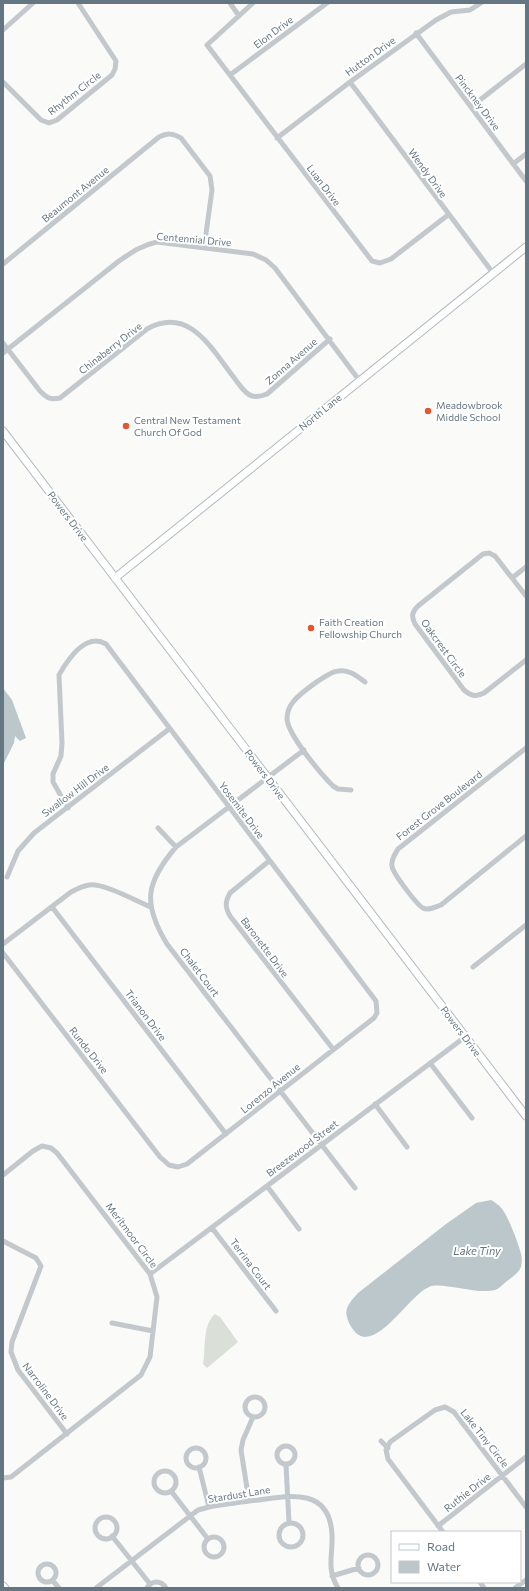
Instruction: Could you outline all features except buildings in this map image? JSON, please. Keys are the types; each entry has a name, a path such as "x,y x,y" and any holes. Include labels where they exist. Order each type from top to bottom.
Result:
{"street":[{"path":"3,30 33,3"},
{"name":"Rhythm Circle","path":"3,82 42,120 49,123 57,120 112,75 116,61 78,3"},
{"path":"230,3 239,16 253,3"},
{"name":"Elon Drive","path":"230,75 327,3"},
{"name":"Hutton Drive","path":"277,138 416,33 451,12 470,10 481,3"},
{"name":"Luan Drive","path":"239,16 206,45 372,261 380,263 391,259 448,215"},
{"name":"Pinckney Drive","path":"416,33 526,181"},
{"path":"471,108 526,64"},
{"name":"Wendy Drive","path":"350,82 448,215 493,273"},
{"name":"Beaumont Avenue","path":"3,264 159,137 165,134 174,134 181,138 210,176 212,190 204,248"},
{"path":"513,164 526,154"},
{"name":"Centennial Drive","path":"3,354 119,261 136,249 147,244 157,242 253,254 266,260 275,268 330,339 359,380"},
{"name":"North Lane","path":"115,578 526,247"},
{"name":"Chinaberry Drive","path":"8,349 46,398 53,399 60,398 147,329 156,324 167,323 185,325 196,330 242,388"},
{"name":"Zonna Avenue","path":"242,388 251,396 267,394 330,339"},
{"path":"3,342 8,349"},
{"name":"Powers Drive","path":"3,431 464,1037 526,1116"},
{"name":"Oakcrest Circle","path":"512,578 495,556 489,553 483,554 418,606 413,611 412,618 460,684 470,695 478,696 484,693 526,660"},
{"path":"526,567 512,578 526,596"},
{"name":"Yosemite Drive","path":"68,808 53,782 53,774 60,756 62,743 59,675 64,666 76,652 89,641 100,640 106,644 376,1001"},
{"path":"351,790 338,789 333,786 292,735 288,724 288,710 294,701 324,677 338,670 347,671 365,682"},
{"name":"Swallow Hill Drive","path":"7,877 18,851 34,833 169,729"},
{"name":"Forest Grove Boulevard","path":"526,748 398,849 393,857 391,865 394,872 418,904 423,908 431,909 440,905 526,836"},
{"name":"Chalet Court","path":"304,750 228,806 176,847 162,864 153,882 151,907 156,926 167,944 279,1092 355,1188"},
{"path":"158,828 176,847"},
{"name":"Baronette Drive","path":"269,861 230,893 226,899 226,908 230,916 333,1049"},
{"path":"3,944 71,892 80,887 90,885 102,887 151,907"},
{"name":"Trianon Drive","path":"52,907 226,1134"},
{"path":"473,967 526,925"},
{"name":"Rundo Drive","path":"3,953 160,1157"},
{"name":"Lorenzo Avenue","path":"160,1157 169,1165 178,1167 187,1164 374,1018 377,1013 376,1001"},
{"name":"Breezewood Street","path":"150,1274 464,1037"},
{"path":"430,1063 472,1118"},
{"path":"375,1104 407,1147"},
{"name":"Meritmoor Circle","path":"3,1175 33,1151 42,1146 51,1148 57,1153 81,1183 150,1274 156,1297 150,1357 141,1376 11,1477 3,1478"},
{"path":"267,1186 299,1229"},
{"name":"Terrina Court","path":"212,1228 276,1312"},
{"name":"Narroline Drive","path":"3,1241 36,1258 41,1266 12,1342 11,1352 18,1370 67,1434"},
{"path":"112,1323 153,1331"},
{"name":"Lake Tiny Circle","path":"388,1448 390,1442 435,1410 445,1407 454,1412 526,1506"},
{"path":"249,1501 241,1450 243,1440 253,1417"},
{"path":"381,1441 388,1448 388,1459 441,1531"},
{"name":"Ruthie Drive","path":"438,1526 526,1458"},
{"path":"286,1464 290,1522"},
{"path":"198,1467 209,1507"},
{"path":"166,1472 173,1476 176,1484 171,1491 164,1493 156,1489 154,1481 158,1474 166,1472"},
{"path":"171,1491 208,1539"},
{"name":"Stardust Lane","path":"96,1588 198,1510 288,1495 303,1496 314,1501 325,1509 331,1522 332,1536 330,1565 332,1576 338,1588"},
{"path":"107,1517 114,1521 116,1529 112,1536 104,1538 97,1534 95,1526 99,1519 107,1517"},
{"path":"290,1522 299,1525 303,1534 300,1543 292,1548 282,1545 278,1536 281,1527 290,1522"},
{"path":"112,1536 148,1586 157,1582 161,1583 166,1588"},
{"path":"216,1537 223,1541 225,1548 221,1555 213,1558 206,1554 204,1546 208,1539 216,1537"},
{"path":"332,1576 359,1568"},
{"path":"515,1588 526,1580"},
{"path":"53,1581 59,1588"}],"shaded area":[{"path":"215,1314 220,1317 238,1342 207,1368 203,1364 206,1331 208,1324"}],"water":[{"path":"3,688 12,700 26,738 20,741 15,736 14,743 3,765"},
{"name":"Lake Tiny","path":"491,1200 501,1208 510,1224 518,1244 522,1262 521,1268 516,1274 500,1288 495,1290 478,1291 442,1286 429,1287 412,1300 383,1329 373,1335 364,1337 353,1330 346,1313 349,1304 358,1293 446,1224 476,1203"}],"place":[{"name":"Meadowbrook Middle School","path":"428,411"},
{"name":"Central New Testament Church Of God","path":"126,426"},
{"name":"Faith Creation Fellowship Church","path":"311,628"}]}
